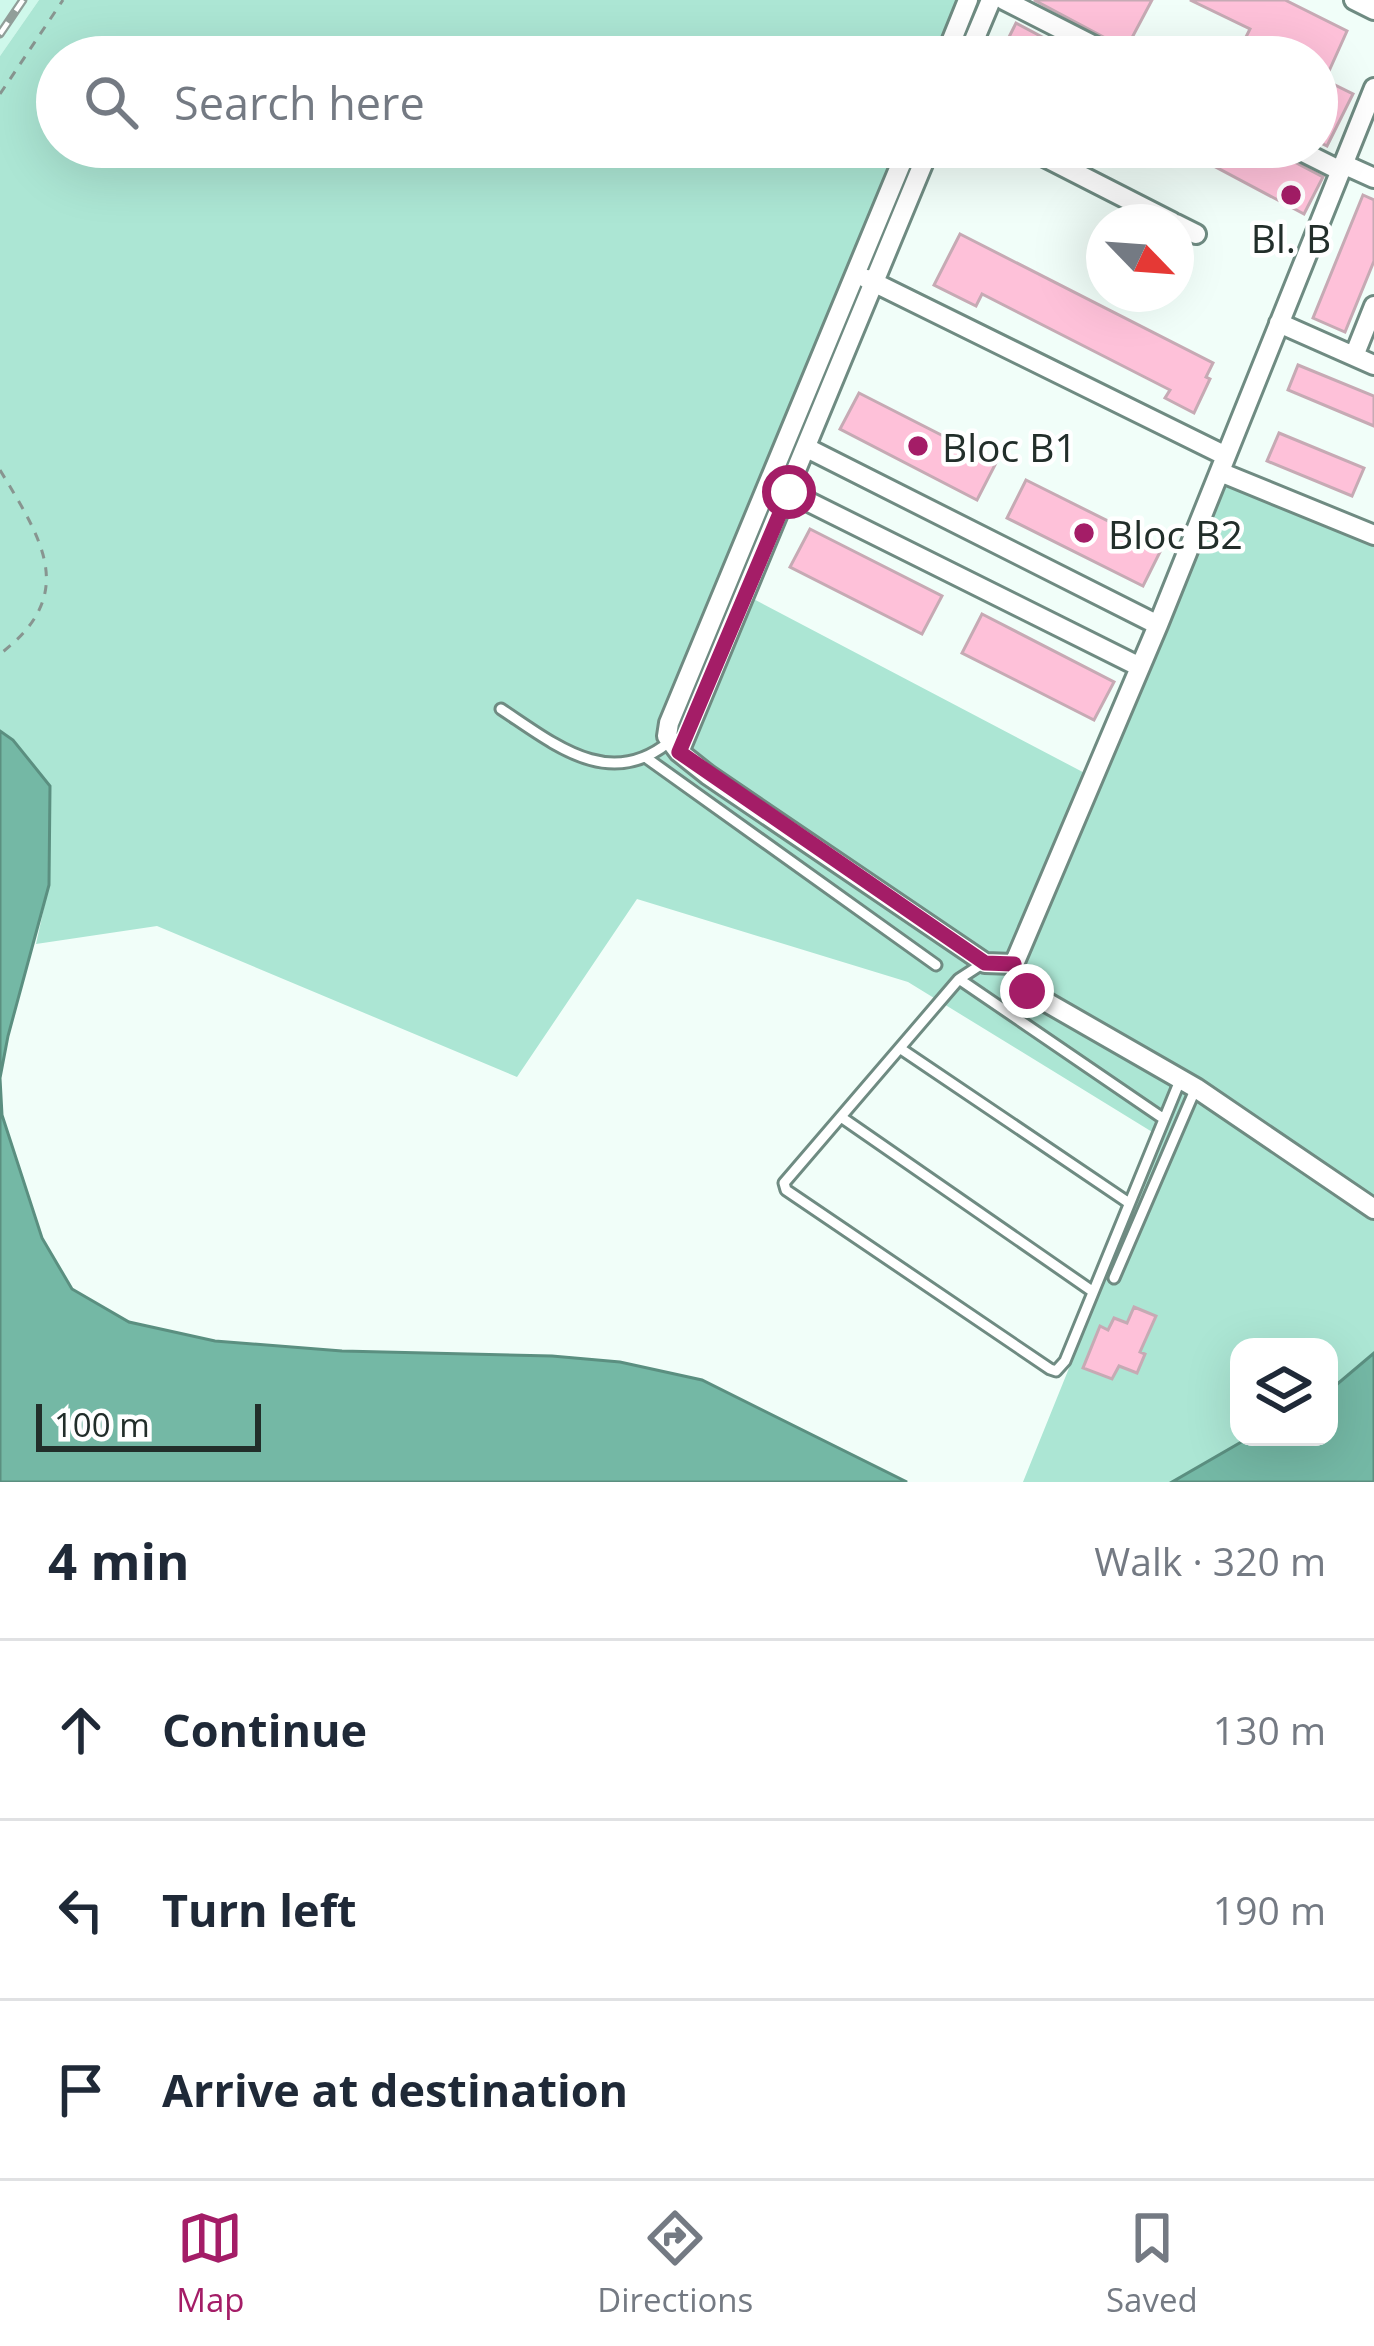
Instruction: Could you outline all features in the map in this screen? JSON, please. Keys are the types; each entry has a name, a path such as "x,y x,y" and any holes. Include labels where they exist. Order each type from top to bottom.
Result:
{"street":[{"path":"953,36 968,0"},
{"path":"976,36 991,0"},
{"path":"1004,0 1075,36"},
{"path":"1354,0 1374,10"},
{"path":"1374,88 1158,626 1014,964 1018,982 1027,991 1188,1083 1374,1209"},
{"path":"1338,166 1374,178"},
{"path":"894,210 903,168"},
{"path":"919,168 894,210 669,722 674,747 985,963 1014,964"},
{"path":"1066,168 1137,204"},
{"path":"674,747 789,492 866,279"},
{"path":"866,279 1223,464 1374,535"},
{"path":"1354,356 1374,306"},
{"path":"1280,323 1374,365"},
{"path":"807,448 1158,626"},
{"path":"789,492 1140,667"}],"lane":[{"path":"501,709 574,754 626,765 674,747"},
{"path":"648,759 936,965"},
{"path":"985,963 959,979 787,1177 786,1190 1055,1371 1065,1361 1164,1119 1188,1083"},
{"path":"959,979 1164,1119"},
{"path":"901,1049 1129,1203"},
{"path":"1114,1278 1188,1083"},
{"path":"842,1118 1092,1292"}],"path":[{"path":"39,36 63,0"},
{"path":"0,94 36,40"},
{"path":"0,470 33,525 48,571 48,590 39,616 0,654"}],"shaded area":[{"path":"0,0 39,0 0,56"},
{"path":"39,0 973,0 958,36 36,36 36,168 902,168 727,585 1096,779 1227,485 1374,545 1374,1353 1338,1383 1338,1338 1230,1338 1230,1446 1234,1446 1172,1482 1023,1482 1162,1138 908,982 637,899 517,1077 157,926 36,944 49,885 0,731 0,56"},
{"path":"0,731 50,786 49,885 0,1078"},
{"path":"0,1078 2,1115 42,1238 72,1289 129,1322 215,1341 620,1362 702,1380 907,1482 0,1482"},
{"path":"1374,1353 1374,1482 1172,1482 1234,1446 1338,1446 1338,1383"}],"building":[{"path":"1034,0 1152,0 1133,36 1102,36"},
{"path":"1190,0 1285,0 1347,31 1338,51 1338,36 1246,36 1250,29"},
{"path":"1016,23 1040,36 1010,36"},
{"path":"1338,86 1353,94 1338,124"},
{"path":"1218,168 1306,168 1323,177 1304,214"},
{"path":"1363,195 1374,200 1374,261 1345,332 1313,318"},
{"path":"960,234 1086,298 1086,312 1113,312 1213,363 1206,377 1210,379 1194,413 1165,398 1170,390 982,294 976,306 934,285"},
{"path":"1298,365 1374,396 1374,426 1288,390"},
{"name":"Bloc B1","path":"859,393 996,463 977,500 840,429"},
{"path":"1279,433 1364,468 1352,496 1267,461"},
{"name":"Bloc B2","path":"1026,480 1162,548 1143,586 1007,518"},
{"path":"810,529 942,596 922,634 790,567"},
{"path":"982,614 1114,682 1094,720 962,653"},
{"path":"1134,1307 1156,1316 1140,1352 1145,1354 1137,1373 1119,1366 1112,1379 1083,1368 1100,1326 1108,1330 1114,1318 1127,1323"}],"railway":[{"path":"0,34 23,0"}],"place":[{"name":"Bl. B","path":"1291,195"},
{"name":"Bloc B1","path":"918,446"},
{"name":"Bloc B2","path":"1084,533"}],"route":[{"path":"789,492 679,752 985,963 1014,964 1018,982 1027,991"}]}
